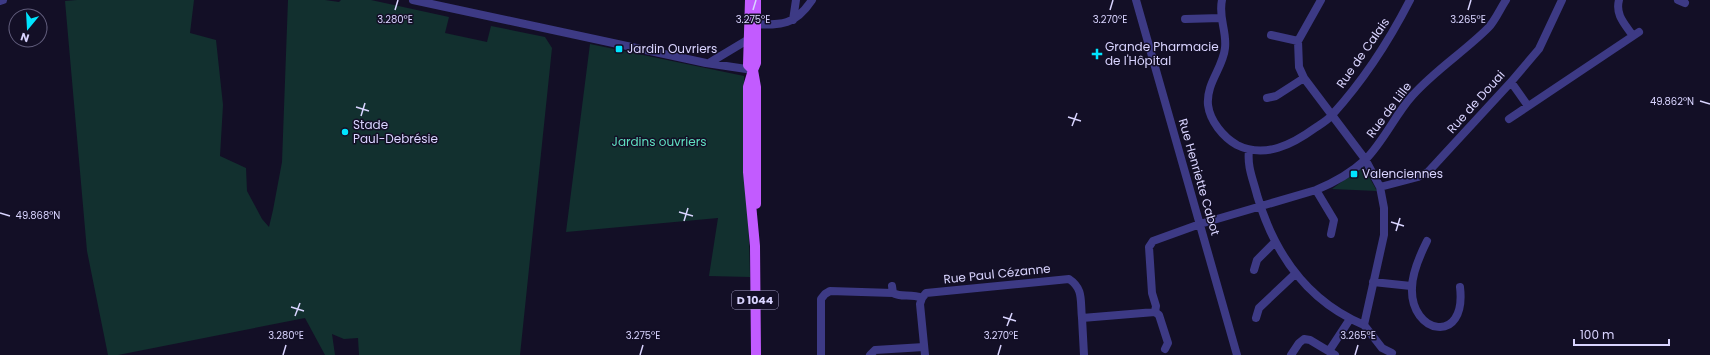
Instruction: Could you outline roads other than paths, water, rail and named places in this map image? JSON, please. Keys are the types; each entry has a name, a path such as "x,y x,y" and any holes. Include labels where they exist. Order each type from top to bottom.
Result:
{"main road":[{"name":"D 1044","path":"750,0 756,63 748,88 748,172 755,246 756,355"},
{"name":"D 1044","path":"753,70 748,65 749,39 753,24 756,0"}],"street":[{"path":"413,0 709,63 753,70"},
{"path":"793,20 796,0"},
{"path":"753,24 787,22 793,20 804,12 812,0"},
{"path":"1222,0 1221,18 1224,26 1225,46 1224,53 1211,82 1208,95 1208,106 1211,117 1222,133 1236,144 1249,150 1248,163 1267,226 1283,257 1295,274 1320,298 1350,319 1364,325 1382,348 1392,353"},
{"name":"Rue de Calais","path":"1249,150 1276,149 1297,141 1331,116 1369,69 1398,24 1410,0"},
{"name":"Rue de Lille","path":"1154,312 1156,306 1152,293 1151,243 1157,238 1200,224 1327,186 1365,159 1412,96 1429,79 1489,27 1506,0"},
{"name":"Rue de Douai","path":"1380,187 1418,178 1428,172 1511,82 1539,49 1562,0"},
{"path":"1509,119 1636,34 1620,17 1618,10 1619,0"},
{"path":"1320,1 1298,41 1299,67 1304,78 1331,116 1365,159 1380,187 1384,208 1384,235 1373,282 1367,319 1364,325"},
{"name":"Rue Henriette Cabot","path":"1137,2 1237,355"},
{"path":"1186,19 1221,18"},
{"path":"1271,35 1298,41"},
{"path":"709,63 749,39"},
{"path":"1267,98 1276,96 1304,78"},
{"path":"1511,82 1528,106"},
{"path":"1316,190 1334,220 1331,234"},
{"path":"1427,241 1420,254 1412,286 1413,301 1418,314 1425,322 1433,326 1451,324 1459,313 1462,301 1460,287"},
{"path":"1254,270 1257,260 1275,242"},
{"path":"1256,318 1259,308 1295,274"},
{"name":"Rue Paul Cézanne","path":"922,298 926,293 1069,279 1076,284 1080,291 1082,318"},
{"path":"1373,282 1412,286"},
{"path":"822,355 821,299 825,294 830,292 892,290 897,296 914,294 922,298 920,304 924,351 875,350 870,355"},
{"path":"1084,355 1082,318 1154,312 1158,315 1168,343 1165,349"},
{"path":"1291,355 1299,343 1304,339 1310,340 1332,353 1350,319"}],"place":[{"name":"Jardin Ouvriers","path":"619,49"},
{"name":"Grande Pharmacie de l'Hôpital","path":"1097,54"},
{"name":"Stade Paul-Debrésie","path":"345,132"},
{"name":"Valenciennes","path":"1354,174"}],"park label":[{"name":"Jardins ouvriers","path":"659,142"}]}
